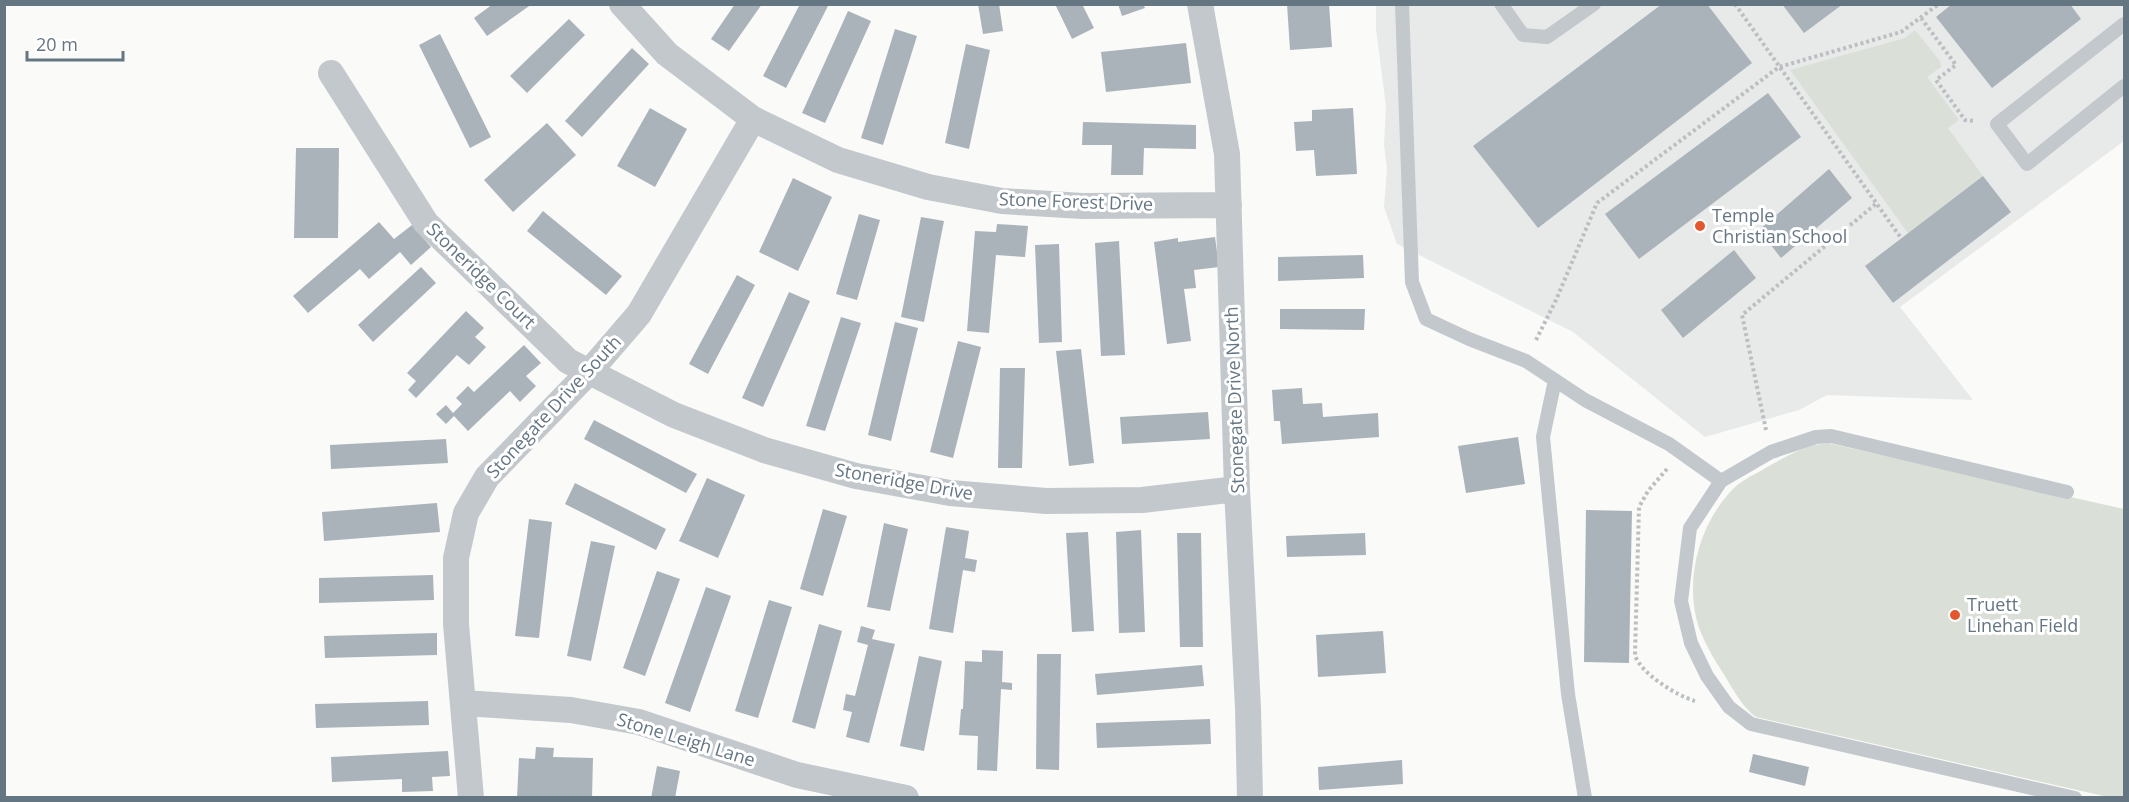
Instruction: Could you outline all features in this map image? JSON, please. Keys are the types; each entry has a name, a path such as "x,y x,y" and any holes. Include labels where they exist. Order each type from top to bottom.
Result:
{"street":[{"name":"Stone Forest Drive","path":"622,4 667,54 753,119 838,160 928,187 991,199 1082,206 1228,205"},
{"name":"Stonegate Drive North","path":"1200,4 1227,154 1237,489 1250,798"},
{"name":"Stoneridge Court","path":"331,73 426,223 568,361 589,372"},
{"name":"Stonegate Drive South","path":"471,798 456,624 456,558 466,513 487,477 589,372 639,314 753,119"},
{"name":"Stoneridge Drive","path":"589,372 674,415 764,450 868,478 950,493 1046,501 1142,500 1237,489"},
{"name":"Stone Leigh Lane","path":"463,704 570,710 639,722 797,775 906,798"}],"lane":[{"path":"1402,4 1412,282 1426,319 1526,361 1585,400 1682,453 1721,481"},
{"path":"1502,4 1522,34 1547,37 1594,4"},
{"path":"2124,24 1997,124 2028,164 2124,86"},
{"path":"1555,380 1543,437 1568,694 1585,798"},
{"path":"2067,492 1831,436 1816,436 1771,452 1721,481 1690,528 1681,601 1691,644 1707,676 1729,707 1751,724 2076,798"}],"path":[{"path":"1735,4 1901,238"},
{"path":"1526,361 1556,300 1597,203 1779,67 1901,32 1939,4"},
{"path":"1921,18 1956,65 1936,80 1965,120 1997,124"},
{"path":"1771,452 1742,315 1877,203"},
{"path":"1682,453 1648,491 1639,507 1635,655 1637,663 1683,698 1729,707"}],"shaded area":[{"name":"Temple Christian School","path":"1376,4 2124,5 2124,141 1900,307 1973,400 1827,395 1799,410 1705,437 1573,332 1397,244 1384,207 1387,169 1384,144 1386,107 1376,29"},
{"path":"1915,30 1940,61 1941,67 1927,77 1959,120 1948,128 1983,176 1908,233 1790,70 1905,38"},
{"name":"Truett Linehan Field","path":"1828,443 2124,509 2124,797 2108,797 1756,717 1746,708 1708,649 1701,633 1695,614 1693,595 1697,556 1711,519 1734,488 1797,451"}],"building":[{"path":"493,4 532,4 487,36 474,18"},
{"path":"735,4 762,4 729,51 711,39"},
{"path":"800,4 829,4 786,88 763,76"},
{"path":"978,4 999,4 1003,31 983,34"},
{"path":"1055,4 1082,4 1094,28 1072,39"},
{"path":"1118,4 1143,4 1145,8 1122,16"},
{"path":"1287,4 1329,4 1332,47 1290,50"},
{"path":"1662,4 1707,4 1752,63 1538,228 1473,146"},
{"path":"1782,4 1843,4 1804,33"},
{"path":"1952,4 2070,4 2081,19 1992,88 1936,17"},
{"path":"848,11 871,21 825,123 802,113"},
{"path":"569,19 585,35 527,93 510,76"},
{"path":"895,29 917,36 883,145 861,138"},
{"path":"440,34 491,137 470,148 419,45"},
{"path":"1186,43 1191,83 1106,92 1101,52"},
{"path":"966,44 990,50 969,149 945,143"},
{"path":"632,48 649,64 582,137 565,121"},
{"path":"1768,93 1801,137 1639,259 1605,214"},
{"path":"650,108 687,129 655,187 617,166"},
{"path":"1353,108 1357,174 1316,176 1314,150 1296,151 1294,122 1312,121 1312,110"},
{"path":"1083,122 1196,125 1196,149 1144,148 1143,175 1111,175 1112,145 1082,145"},
{"path":"547,123 576,155 513,212 484,180"},
{"path":"296,148 339,148 338,238 294,238"},
{"path":"1829,169 1852,198 1781,258 1759,230"},
{"path":"1983,176 2011,212 1893,303 1865,266"},
{"path":"793,178 832,197 798,271 759,252"},
{"path":"543,211 622,276 606,295 527,231"},
{"path":"859,214 880,220 857,300 836,294"},
{"path":"921,217 944,221 924,322 901,317"},
{"path":"379,222 394,239 412,225 431,247 411,265 400,252 369,279 360,269 308,313 293,296"},
{"path":"997,224 1028,226 1025,257 996,255 989,333 967,331 975,231 996,232"},
{"path":"1215,237 1219,267 1194,270 1196,288 1184,289 1191,341 1167,344 1154,242 1178,238 1178,242"},
{"path":"1119,241 1125,355 1101,356 1095,243"},
{"path":"1059,244 1062,342 1039,343 1035,245"},
{"path":"1734,250 1756,278 1683,338 1661,310"},
{"path":"1363,255 1364,278 1278,281 1278,257"},
{"path":"421,267 436,283 373,342 358,325"},
{"path":"737,275 755,285 708,374 689,364"},
{"path":"789,292 810,301 763,407 742,398"},
{"path":"1280,309 1365,309 1364,330 1280,329"},
{"path":"466,311 484,328 475,337 486,347 469,365 457,355 416,398 408,390 416,381 407,373"},
{"path":"841,317 861,323 825,431 806,426"},
{"path":"895,322 918,328 891,441 868,435"},
{"path":"958,341 981,347 953,458 930,452"},
{"path":"524,345 541,363 526,376 536,386 520,402 510,391 468,431 454,416 446,424 436,414 446,405 453,413 462,404 456,398 468,386 474,392"},
{"path":"1081,349 1094,463 1069,466 1056,351"},
{"path":"1000,368 1025,368 1022,468 998,468"},
{"path":"1302,388 1303,404 1322,403 1323,417 1378,413 1379,437 1282,444 1280,421 1274,421 1272,390"},
{"path":"1208,412 1210,439 1122,444 1120,417"},
{"path":"594,420 697,474 686,493 584,439"},
{"path":"1518,437 1525,484 1466,493 1458,446"},
{"path":"446,439 448,463 331,469 330,445"},
{"path":"707,478 745,495 718,558 679,541"},
{"path":"575,483 666,529 656,550 565,504"},
{"path":"437,503 440,532 324,541 322,512"},
{"path":"823,509 847,516 823,596 800,589"},
{"path":"1586,510 1632,511 1629,663 1584,662"},
{"path":"529,519 552,522 539,638 515,636"},
{"path":"884,523 908,529 890,611 867,607"},
{"path":"946,527 969,531 965,558 977,560 975,572 963,570 953,633 929,629"},
{"path":"1141,530 1145,632 1119,633 1116,532"},
{"path":"1088,532 1094,631 1072,632 1066,533"},
{"path":"1177,533 1201,533 1203,647 1180,647"},
{"path":"1365,533 1366,555 1287,557 1286,536"},
{"path":"591,541 615,546 591,661 567,656"},
{"path":"657,571 680,579 645,676 623,668"},
{"path":"433,575 434,600 319,603 319,578"},
{"path":"706,587 731,596 690,712 665,703"},
{"path":"769,600 792,607 758,718 735,711"},
{"path":"819,624 842,631 815,729 792,722"},
{"path":"861,626 875,630 872,639 895,644 869,743 846,737 852,712 843,710 846,694 855,696 868,645 857,642"},
{"path":"1383,631 1386,673 1318,677 1316,635"},
{"path":"437,633 437,655 325,658 324,636"},
{"path":"982,650 1003,651 1002,682 1012,683 1012,690 1001,689 997,771 977,770 978,736 959,735 961,709 963,709 965,661 982,662"},
{"path":"1037,654 1061,654 1059,770 1036,769"},
{"path":"919,656 942,661 924,751 900,746"},
{"path":"1202,665 1204,686 1097,695 1095,674"},
{"path":"428,701 429,725 316,728 315,704"},
{"path":"1210,719 1211,744 1097,748 1096,723"},
{"path":"536,747 554,748 553,757 593,758 592,798 517,798 519,758 535,759"},
{"path":"448,751 450,776 432,777 433,791 402,792 402,779 332,782 331,757"},
{"path":"1753,754 1809,767 1805,786 1749,772"},
{"path":"1402,760 1403,784 1319,790 1318,767"},
{"path":"657,766 680,771 675,798 651,798"}],"place":[{"name":"Temple Christian School","path":"1700,226"},
{"name":"Truett Linehan Field","path":"1955,615"}]}
